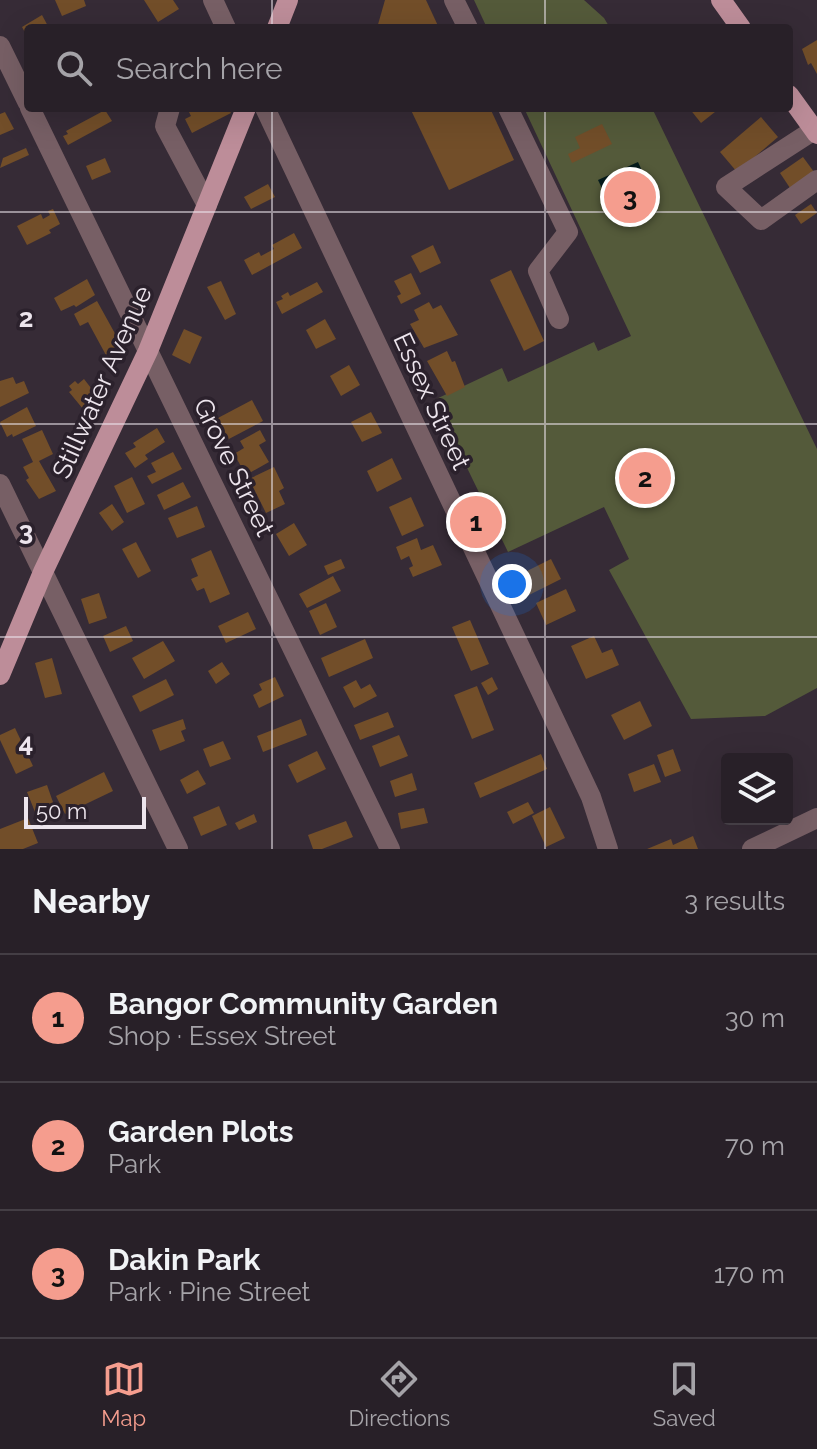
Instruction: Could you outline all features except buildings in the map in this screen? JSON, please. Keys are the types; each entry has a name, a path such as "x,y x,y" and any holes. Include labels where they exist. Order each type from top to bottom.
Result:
{"main road":[{"path":"279,24 288,0"},
{"path":"721,0 738,24"},
{"path":"793,100 816,132"},
{"name":"Stillwater Avenue","path":"0,675 43,572 148,351 244,112"}],"street":[{"path":"213,0 224,24"},
{"path":"454,0 466,24"},
{"name":"Grove Street","path":"0,46 24,96"},
{"name":"Grove Street","path":"32,112 390,849"},
{"path":"169,112 165,126 207,205"},
{"name":"Essex Street","path":"267,112 591,797 608,849"},
{"path":"510,112 568,232 538,271 559,319"},
{"path":"816,132 726,187 761,220 817,180"},
{"path":"0,484 178,849"},
{"path":"752,849 817,818"}],"green space":[{"path":"474,0 584,0 608,24 485,24"},
{"path":"526,112 654,112 817,449 817,688 765,716 691,719 609,570 629,559 604,507 508,552 434,400 502,368 508,382 594,342 598,351 631,336"}],"shaded area":[{"path":"638,162 650,188 611,207 598,180"}],"place":[{"name":"Dakin Park","path":"630,197"},
{"name":"Garden Plots","path":"645,478"},
{"name":"Bangor Community Garden","path":"476,522"}]}
